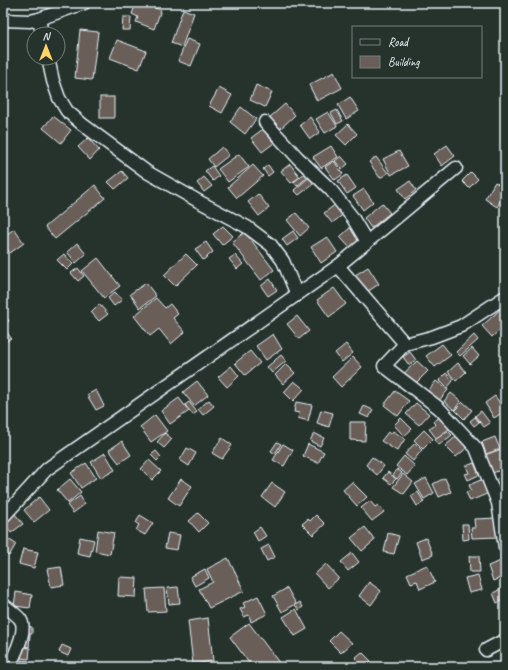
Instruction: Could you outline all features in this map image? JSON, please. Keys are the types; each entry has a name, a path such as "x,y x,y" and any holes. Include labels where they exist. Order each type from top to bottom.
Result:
{"street":[{"path":"3,20 30,21 84,3"},
{"path":"39,19 40,26"},
{"path":"50,66 59,98 67,111 82,124 147,172 247,227 271,246 283,261 297,295"},
{"path":"265,122 298,158 331,190 352,217 367,242"},
{"path":"3,517 47,469 338,266 456,168"},
{"path":"338,266 405,344"},
{"path":"505,297 461,326 432,338 405,344 384,366 439,408 476,448 498,503 505,547"},
{"path":"3,604 21,619 23,626 21,638 14,656"},
{"path":"486,650 505,640"}],"building":[{"path":"136,3 142,3 161,10 154,29 136,22 138,17 132,14"},
{"path":"183,9 194,13 182,47 171,43"},
{"path":"123,17 131,17 130,30 122,30"},
{"path":"80,30 98,32 92,80 75,78"},
{"path":"187,39 200,44 191,66 178,61"},
{"path":"117,40 146,51 139,69 110,58"},
{"path":"334,72 342,88 317,101 309,85"},
{"path":"256,85 272,92 265,107 250,100"},
{"path":"219,88 232,95 222,113 209,106"},
{"path":"100,97 114,97 114,118 100,118"},
{"path":"350,97 359,111 346,119 338,105"},
{"path":"285,104 295,115 280,129 269,118"},
{"path":"241,107 256,119 245,134 230,122"},
{"path":"337,110 343,121 337,124 331,113"},
{"path":"328,112 337,126 325,133 316,119"},
{"path":"53,116 71,130 61,143 43,128"},
{"path":"310,117 320,132 310,139 300,125"},
{"path":"348,124 357,134 346,145 336,135"},
{"path":"263,129 274,143 262,152 251,138"},
{"path":"88,138 99,150 90,160 78,147"},
{"path":"447,145 455,156 442,166 434,154"},
{"path":"331,146 338,157 321,168 313,157"},
{"path":"222,147 229,155 214,167 208,159"},
{"path":"399,151 408,166 391,175 383,159"},
{"path":"239,154 249,167 228,182 218,169"},
{"path":"341,156 348,164 342,169 335,161"},
{"path":"376,157 388,173 380,178 369,162"},
{"path":"334,161 343,174 335,180 325,167"},
{"path":"290,164 300,177 291,183 281,171"},
{"path":"253,165 263,176 237,198 228,187"},
{"path":"268,165 273,172 268,176 263,169"},
{"path":"212,166 219,176 213,181 205,171"},
{"path":"122,171 128,178 115,189 108,182"},
{"path":"307,171 310,175 297,186 294,182"},
{"path":"471,172 478,179 469,188 462,181"},
{"path":"312,175 317,181 299,195 294,190"},
{"path":"347,175 356,188 347,194 338,181"},
{"path":"204,177 212,186 204,192 197,183"},
{"path":"410,181 416,190 405,199 398,189"},
{"path":"495,182 505,188 505,193 497,207 485,199"},
{"path":"95,185 105,198 55,239 45,227"},
{"path":"364,189 373,202 363,210 353,196"},
{"path":"258,194 269,208 259,216 248,202"},
{"path":"382,203 390,213 371,228 364,218"},
{"path":"336,204 344,214 332,223 324,213"},
{"path":"296,213 309,228 300,236 287,220"},
{"path":"353,225 363,237 350,248 340,237"},
{"path":"223,226 233,236 222,245 213,234"},
{"path":"14,229 24,243 10,253 3,244 3,237"},
{"path":"293,231 298,238 287,246 282,239"},
{"path":"245,232 274,270 261,280 232,242"},
{"path":"327,237 337,252 321,263 311,247"},
{"path":"206,242 213,252 203,260 195,249"},
{"path":"77,243 86,254 76,263 67,252"},
{"path":"64,254 73,264 67,270 57,260"},
{"path":"186,254 197,265 175,286 164,275"},
{"path":"235,255 243,264 237,269 229,259"},
{"path":"98,258 120,286 104,298 82,271"},
{"path":"368,267 379,284 364,294 352,277"},
{"path":"78,268 84,276 78,281 71,273"},
{"path":"270,279 277,290 268,296 261,286"},
{"path":"146,283 156,296 140,308 130,294"},
{"path":"334,288 346,304 329,317 317,300"},
{"path":"115,292 122,300 114,306 108,298"},
{"path":"156,298 165,308 170,304 178,314 173,318 185,332 171,344 159,329 150,336 134,316"},
{"path":"99,304 108,314 99,321 91,312"},
{"path":"505,305 505,325 492,337 482,326"},
{"path":"3,314 9,321 4,325 3,323"},
{"path":"297,316 309,331 299,339 287,324"},
{"path":"3,327 11,338 3,344"},
{"path":"273,334 282,349 266,360 256,346"},
{"path":"474,335 478,340 460,356 456,352"},
{"path":"346,344 353,353 342,362 335,353"},
{"path":"442,344 451,355 435,367 426,356"},
{"path":"472,348 479,356 470,364 463,356"},
{"path":"250,351 260,363 245,375 235,363"},
{"path":"410,352 416,360 409,365 403,357"},
{"path":"281,355 286,361 272,373 267,367"},
{"path":"353,357 362,367 341,387 332,377"},
{"path":"417,361 428,371 412,387 401,376"},
{"path":"458,363 466,372 456,381 448,372"},
{"path":"286,364 295,373 283,384 275,375"},
{"path":"231,366 239,376 227,387 218,377"},
{"path":"446,373 453,381 447,388 439,380"},
{"path":"197,381 208,395 194,406 183,392"},
{"path":"294,381 304,389 293,401 284,392"},
{"path":"436,381 448,390 437,403 426,394"},
{"path":"96,390 104,406 96,410 87,395"},
{"path":"395,391 409,401 398,416 384,405"},
{"path":"451,393 461,401 454,410 444,401"},
{"path":"495,396 505,411 494,418 485,403"},
{"path":"179,398 189,411 170,424 161,411"},
{"path":"209,400 214,406 203,415 198,409"},
{"path":"189,402 197,412 193,415 185,405"},
{"path":"296,402 312,405 308,421 298,418 299,413 294,412"},
{"path":"463,402 472,410 464,419 455,410"},
{"path":"416,403 429,414 419,425 406,414"},
{"path":"364,406 373,410 369,418 360,414"},
{"path":"321,410 333,413 329,427 317,423"},
{"path":"481,411 490,423 484,427 475,416"},
{"path":"155,415 167,431 151,442 140,427"},
{"path":"440,417 449,429 436,438 429,429 436,425 433,422"},
{"path":"475,417 479,422 474,426 470,421"},
{"path":"401,418 412,429 404,436 394,425"},
{"path":"350,422 366,422 365,441 350,440"},
{"path":"424,430 433,439 423,449 414,440"},
{"path":"393,431 405,439 397,451 381,441 388,432 391,434"},
{"path":"448,431 452,435 439,445 435,440"},
{"path":"165,433 172,439 164,448 157,442"},
{"path":"314,433 324,438 320,446 310,441"},
{"path":"459,434 469,446 456,457 445,446"},
{"path":"495,437 500,449 486,454 482,442"},
{"path":"222,438 232,445 222,459 212,453"},
{"path":"122,441 131,455 119,463 109,450"},
{"path":"277,442 281,444 275,454 271,451"},
{"path":"415,443 422,450 413,461 405,454"},
{"path":"283,444 293,450 284,466 273,460"},
{"path":"308,444 324,452 318,463 303,456"},
{"path":"187,448 196,453 189,466 180,460"},
{"path":"501,449 505,461 505,469 492,473 485,455"},
{"path":"156,451 161,457 157,461 151,455"},
{"path":"105,453 115,470 101,478 91,462"},
{"path":"404,456 415,466 407,475 396,466"},
{"path":"372,457 384,466 377,475 366,465"},
{"path":"149,460 161,471 152,480 141,469"},
{"path":"86,463 96,478 81,488 71,473"},
{"path":"474,463 479,475 468,480 465,474 469,473 466,466"},
{"path":"397,469 402,473 397,479 393,476"},
{"path":"388,472 396,479 391,484 383,478"},
{"path":"403,474 413,482 404,494 393,487"},
{"path":"505,475 505,493 498,478"},
{"path":"426,478 434,493 424,499 415,484"},
{"path":"445,478 451,492 439,497 433,484"},
{"path":"70,479 81,492 68,503 57,490"},
{"path":"181,479 192,486 179,506 168,498"},
{"path":"483,479 489,493 470,501 466,492 471,490 469,485"},
{"path":"352,482 367,497 357,506 343,490"},
{"path":"272,483 285,492 275,507 262,497"},
{"path":"418,492 424,502 417,506 411,496"},
{"path":"80,496 85,504 73,513 67,505"},
{"path":"39,497 49,510 34,522 24,510"},
{"path":"370,501 375,507 378,505 384,512 372,521 361,508"},
{"path":"198,513 208,523 199,532 189,521"},
{"path":"15,514 23,524 11,533 4,523"},
{"path":"140,515 153,523 145,535 136,530 139,525 136,523"},
{"path":"316,515 325,524 313,535 302,524 308,519 310,521"},
{"path":"497,518 499,537 472,538 471,528 475,528 474,519"},
{"path":"462,524 468,524 469,539 463,540"},
{"path":"260,527 266,536 258,541 253,532"},
{"path":"365,527 375,540 362,551 351,538"},
{"path":"98,530 114,533 110,554 95,551"},
{"path":"168,533 180,535 177,550 165,548"},
{"path":"388,533 399,536 394,554 384,552"},
{"path":"3,536 16,544 9,556 3,553"},
{"path":"80,537 94,540 90,556 77,553"},
{"path":"426,538 433,555 422,559 416,542"},
{"path":"269,545 275,557 267,561 261,549"},
{"path":"23,549 38,552 34,568 19,564"},
{"path":"352,553 359,562 348,571 341,562"},
{"path":"469,556 479,556 480,572 470,572"},
{"path":"228,558 244,591 209,608 199,589 213,582 207,569"},
{"path":"501,561 505,571 505,576 493,581 488,566"},
{"path":"326,564 339,578 328,588 315,574"},
{"path":"427,565 435,582 420,589 417,581 411,583 407,574"},
{"path":"61,567 64,585 51,587 47,569"},
{"path":"205,569 209,578 195,586 190,577"},
{"path":"478,575 482,590 469,593 465,578"},
{"path":"119,577 137,578 136,597 118,596"},
{"path":"369,582 381,591 371,605 359,596"},
{"path":"178,587 180,603 169,604 167,588"},
{"path":"505,587 505,599 497,603 493,593"},
{"path":"164,588 166,611 148,612 146,589"},
{"path":"287,588 296,604 282,612 273,596"},
{"path":"16,592 32,595 30,608 14,606"},
{"path":"258,596 267,614 251,622 249,615 244,617 240,609 245,607 243,603"},
{"path":"300,602 303,607 299,610 295,605"},
{"path":"296,609 307,629 295,636 283,617"},
{"path":"208,618 213,661 193,664 188,621"},
{"path":"249,623 280,664 276,667 252,667 230,637"},
{"path":"26,626 32,627 32,634 25,634"},
{"path":"339,631 352,643 341,653 329,641"},
{"path":"23,635 30,635 29,647 22,646"},
{"path":"62,645 71,649 68,656 59,652"},
{"path":"22,647 30,648 29,659 21,658"},
{"path":"362,652 371,661 365,667 355,658"},
{"path":"3,659 8,659 8,667 3,667"},
{"path":"11,659 29,661 29,667 10,667"}]}
